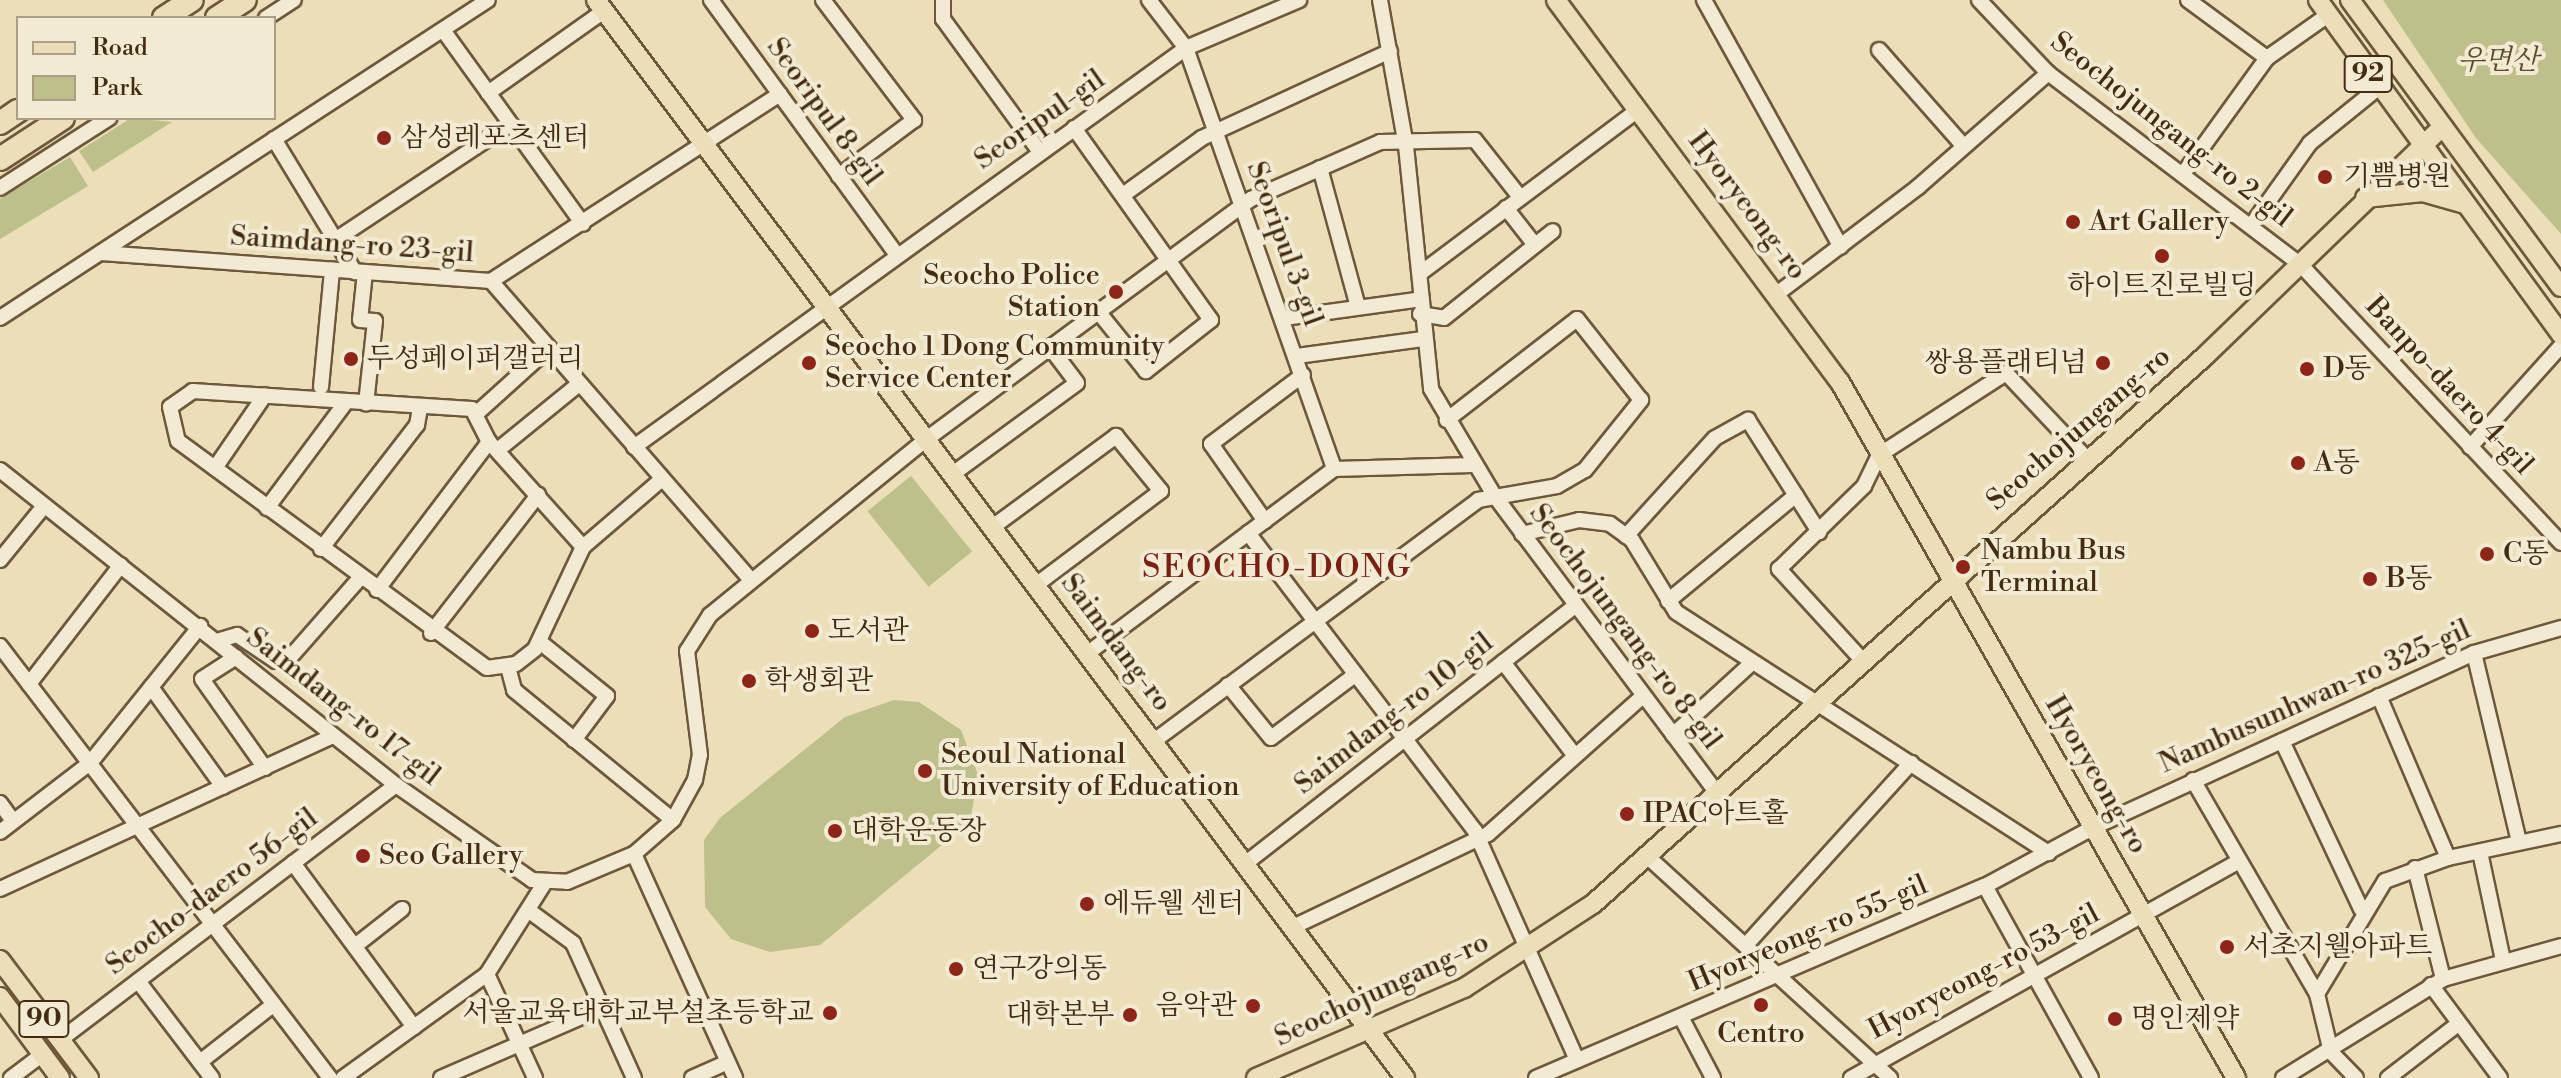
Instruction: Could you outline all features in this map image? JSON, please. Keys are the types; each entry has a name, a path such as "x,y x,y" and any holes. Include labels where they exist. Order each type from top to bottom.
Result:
{"highway":[{"path":"167,16 192,0"},
{"path":"220,16 245,0"},
{"path":"0,159 60,120"}],"main road":[{"name":"Hyoryeong-ro","path":"1556,0 1778,293 1879,455 2236,1078"},
{"name":"92","path":"2350,0 2441,128 2561,287"},
{"name":"Saimdang-ro","path":"600,6 928,438 1405,1078"},
{"name":"92","path":"2323,8 2420,146 2561,335"},
{"name":"Seochojungang-ro","path":"1256,1078 1368,1029 1529,951 1648,857 1715,790 1818,703 2300,264 2441,128"},
{"path":"2365,198 2423,192 2465,204"},
{"path":"2478,220 2499,205"},
{"name":"90","path":"0,960 89,1078"},
{"name":"90","path":"0,997 60,1078"}],"street":[{"path":"269,16 294,0"},
{"path":"1,314 101,253 488,0"},
{"name":"Seoripul 8-gil","path":"711,0 896,254"},
{"path":"823,0 914,120 839,176"},
{"path":"943,0 943,19 1040,152"},
{"name":"Seoripul 3-gil","path":"1149,0 1186,48 1284,318 1334,469"},
{"name":"Seoripul-gil","path":"634,447 825,305 1186,48 1263,6 1299,0"},
{"name":"Seochojungang-ro 8-gil","path":"1380,0 1406,146 1422,272 1423,339 1431,389 1472,465 1715,790"},
{"path":"1704,0 1841,247"},
{"name":"Seochojungang-ro 2-gil","path":"1979,0 2048,73 2253,223 2300,264"},
{"path":"2188,0 2267,58"},
{"name":"Saimdang-ro","path":"488,93 600,6"},
{"path":"2183,174 2267,58 2323,8"},
{"path":"443,30 583,224"},
{"path":"1879,50 1962,144"},
{"path":"1123,195 1216,132 1390,51"},
{"path":"1778,293 1841,247 2048,73"},
{"path":"2253,223 2310,143 2378,88"},
{"path":"704,145 780,94"},
{"path":"1422,272 1639,109"},
{"path":"0,188 106,120"},
{"path":"335,240 510,124"},
{"path":"1074,128 1211,320 1146,371 1100,314"},
{"path":"274,139 335,240 360,272 360,320 375,321 366,404"},
{"path":"343,1078 487,974 544,884 583,879 634,854 673,820 700,761 687,646 751,580 928,438 1243,207 1380,142 1406,146 1475,140 1520,197"},
{"name":"Saimdang-ro 23-gil","path":"101,253 491,281 704,145"},
{"path":"1320,168 1358,307"},
{"path":"1506,208 1535,245"},
{"path":"1284,318 1358,307 1421,306 1444,318 1553,231"},
{"name":"Banpo-daero 4-gil","path":"2300,264 2561,543"},
{"path":"321,387 332,270"},
{"path":"491,281 751,580"},
{"name":"Seochojungang-ro 8-gil","path":"1447,420 1577,319 1641,400 1585,470 1557,486 1494,495"},
{"path":"1297,356 1423,339"},
{"path":"2470,447 2561,346"},
{"path":"548,349 476,414 193,391 170,407 178,441 476,664 508,667 540,642 583,547 661,480"},
{"path":"954,473 1077,383 1052,350"},
{"path":"1863,661 1779,569 1864,486 1879,455 2006,373 2086,458"},
{"path":"1265,521 1211,444 1303,375"},
{"path":"377,590 494,446 579,384"},
{"path":"215,468 265,395"},
{"path":"267,508 346,402"},
{"path":"321,549 417,425 420,408"},
{"path":"476,414 494,446 583,547"},
{"path":"1626,536 1715,438 1748,420 1819,532"},
{"path":"994,526 1116,436 1161,491 1037,584"},
{"path":"1088,653 1334,469 1472,465"},
{"name":"Saimdang-ro 17-gil","path":"0,470 200,626 396,785 544,884"},
{"path":"431,633 538,495"},
{"path":"1154,741 1314,621 1494,495"},
{"path":"1668,601 1796,495"},
{"path":"0,560 44,506"},
{"path":"1522,534 1579,520 1610,524 1626,536 1668,601 1753,662 2049,853"},
{"path":"1248,533 1480,839 1529,951"},
{"path":"29,684 121,565"},
{"path":"217,641 237,635 287,661 360,578"},
{"name":"Saimdang-ro 10-gil","path":"1246,863 1575,606"},
{"path":"0,832 90,763 200,626"},
{"name":"Nambusunhwan-ro 325-gil","path":"2094,827 2474,653 2561,628"},
{"path":"540,642 607,696 574,740"},
{"path":"0,646 330,1078"},
{"path":"2474,653 2519,842"},
{"path":"236,657 202,679 265,768"},
{"path":"1503,662 1575,756"},
{"path":"1673,735 1753,662"},
{"path":"508,667 514,690 673,820"},
{"path":"1228,685 1271,738 1355,675"},
{"path":"151,687 223,787"},
{"path":"1293,927 1480,839 1643,696"},
{"path":"2379,696 2448,858"},
{"path":"0,889 333,736"},
{"path":"2282,741 2361,909"},
{"path":"1746,945 1911,763"},
{"path":"2193,780 2235,863 2317,994 2331,1052 2356,1078"},
{"name":"Seocho-daero 56-gil","path":"60,1040 396,785"},
{"path":"0,803 13,821"},
{"name":"Hyoryeong-ro 55-gil","path":"1540,1077 1778,978 1985,886 2094,827"},
{"path":"2317,994 2361,909 2385,881 2448,858 2561,834"},
{"path":"2480,852 2503,960"},
{"path":"634,854 735,1078"},
{"path":"1648,857 1890,1078"},
{"path":"293,863 414,1027"},
{"path":"2143,915 2235,863"},
{"path":"2415,868 2437,982 2458,1024 2496,1073 2480,1078"},
{"path":"1985,886 2091,1078"},
{"path":"355,946 402,909"},
{"path":"528,910 573,943 634,1078"},
{"name":"Hyoryeong-ro 53-gil","path":"1851,1078 1872,1062 2034,977 2143,915"},
{"path":"2283,1078 2331,1052 2437,982 2503,960 2561,946"},
{"name":"Seochojungang-ro","path":"1529,951 1577,1060"},
{"path":"487,974 535,1078"},
{"path":"138,981 212,1078"},
{"path":"200,1062 273,1005"},
{"path":"441,1078 602,1008"},
{"path":"1681,1017 1713,1078"},
{"path":"2388,1078 2458,1024"},
{"path":"11,1078 42,1055"},
{"path":"692,1078 728,1062"}],"green space":[{"name":"우면산","path":"2383,0 2561,0 2561,234 2476,138"},
{"path":"128,120 172,122 93,172 79,151"},
{"path":"70,157 88,186 0,239 0,199"},
{"path":"911,476 972,551 929,587 867,511"},
{"name":"대학운동장","path":"894,700 919,702 961,730 978,775 970,822 820,945 770,952 731,939 705,907 704,840 720,818 845,717"}],"place":[{"name":"삼성레포츠센터","path":"384,138"},
{"name":"기쁨병원","path":"2325,177"},
{"name":"Art Gallery","path":"2073,222"},
{"name":"하이트진로빌딩","path":"2162,256"},
{"name":"Seocho Police Station","path":"1116,292"},
{"name":"두성페이퍼갤러리","path":"351,359"},
{"name":"Seocho 1 Dong Community Service Center","path":"809,363"},
{"name":"쌍용플래티넘","path":"2103,363"},
{"name":"D동","path":"2307,369"},
{"name":"A동","path":"2298,463"},
{"name":"C동","path":"2487,554"},
{"name":"Nambu Bus Terminal","path":"1963,567"},
{"name":"B동","path":"2370,579"},
{"name":"도서관","path":"812,631"},
{"name":"학생회관","path":"749,681"},
{"name":"Seoul National University of Education","path":"925,771"},
{"name":"IPAC아트홀","path":"1627,814"},
{"name":"대학운동장","path":"835,831"},
{"name":"Seo Gallery","path":"363,856"},
{"name":"에듀웰 센터","path":"1087,904"},
{"name":"서초지웰아파트","path":"2227,947"},
{"name":"연구강의동","path":"956,969"},
{"name":"Centro","path":"1761,1005"},
{"name":"음악관","path":"1253,1006"},
{"name":"서울교육대학교부설초등학교","path":"830,1013"},
{"name":"대학본부","path":"1130,1015"},
{"name":"명인제약","path":"2115,1019"}],"district":[{"name":"SEOCHO-DONG","path":"1277,567"}]}
